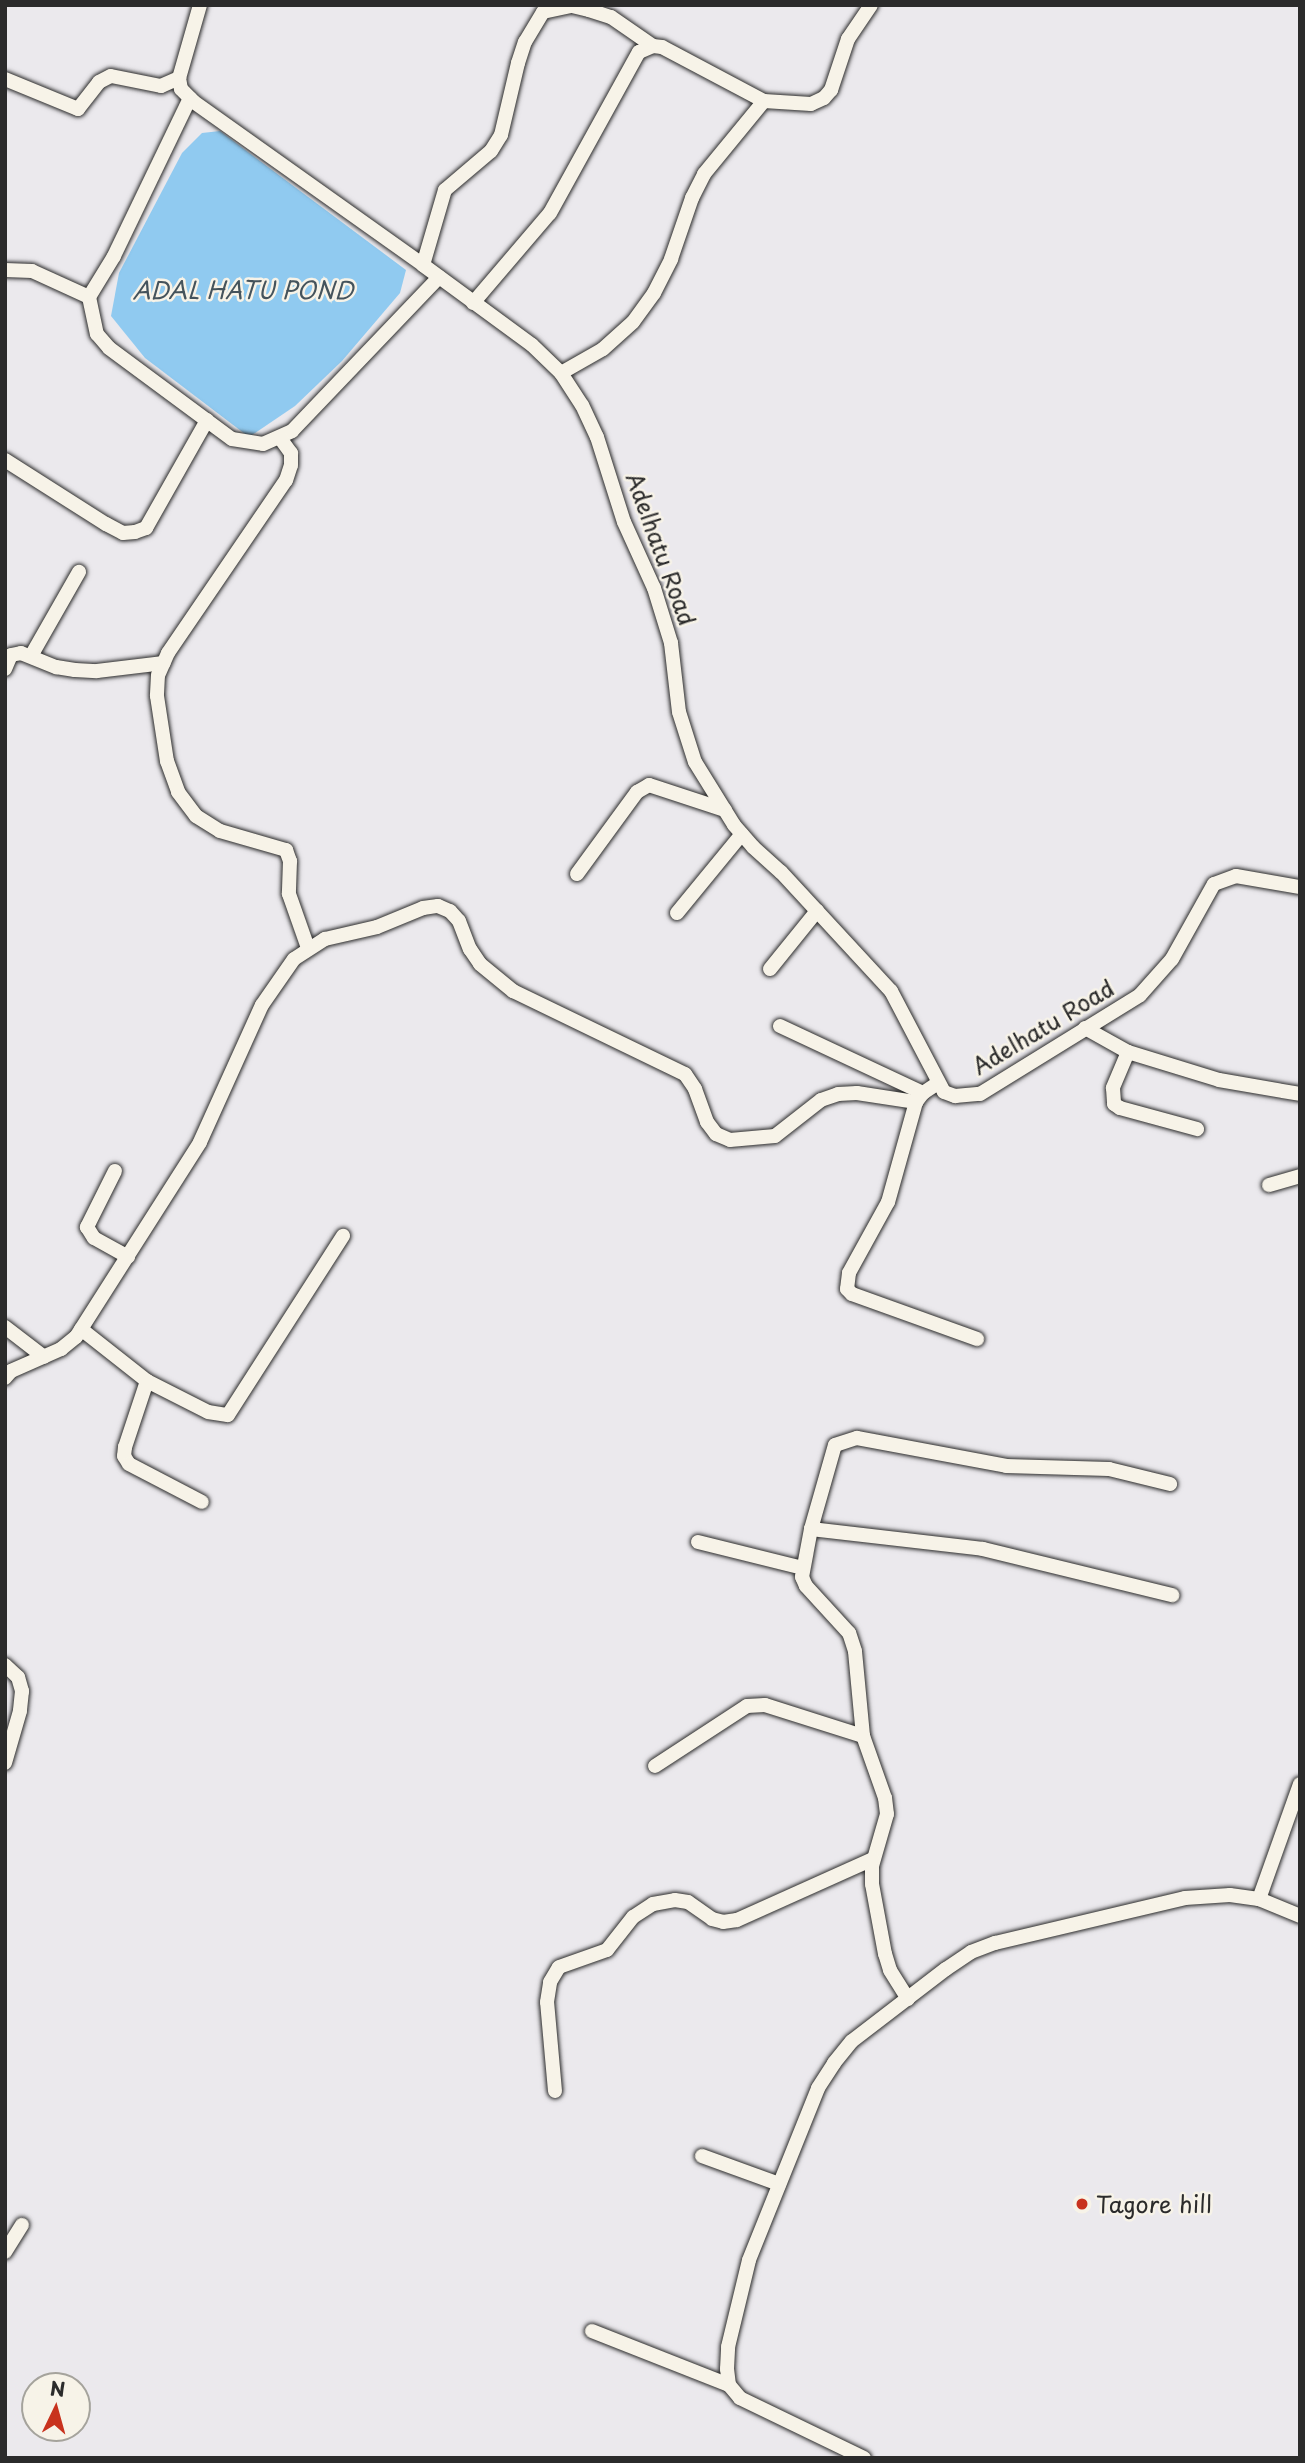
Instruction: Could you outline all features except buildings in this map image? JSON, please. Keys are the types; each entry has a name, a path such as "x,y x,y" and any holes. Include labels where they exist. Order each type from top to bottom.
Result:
{"street":[{"path":"7,84 78,109 104,78 111,76 161,86 179,78 200,5"},
{"path":"423,265 445,190 491,151 501,135 518,63 530,32 543,12 572,6 611,17 653,46 662,47 764,101 811,104 824,98 836,78 848,39 871,5"},
{"path":"473,303 550,213 639,52 653,46"},
{"name":"Adelhatu Road","path":"179,78 181,89 190,98 532,345 561,373 583,405 597,437 624,522 654,588 671,643 686,740 695,762 742,834 891,991 944,1092 955,1096 980,1094 1140,995 1160,976 1214,884 1236,876 1300,887"},
{"path":"190,98 114,256 89,297 97,334 109,348 207,420 242,442 263,444 292,431 439,277"},
{"path":"561,373 603,349 633,322 654,293 671,258 692,198 705,174 764,101"},
{"path":"5,270 32,271 89,297"},
{"path":"5,460 106,524 123,533 135,532 146,528 207,420"},
{"path":"280,438 291,453 291,465 285,480 164,663 158,675 157,696 167,761 178,792 196,816 220,831 286,850 290,861 289,894 308,948"},
{"path":"31,656 79,572"},
{"path":"5,669 11,655 31,656 56,667 75,670 164,663"},
{"path":"578,874 637,792 649,785 725,810"},
{"path":"677,913 742,834"},
{"path":"5,1378 18,1367 61,1349 81,1329 200,1142 262,1004 277,980 308,948 325,939 391,922 423,908 438,906 450,911 459,921 470,949 495,978 513,991 685,1074 695,1089 707,1122 716,1134 730,1140 775,1136 786,1131 821,1100 838,1094 920,1097"},
{"path":"770,969 817,911"},
{"path":"780,1026 920,1097"},
{"path":"1085,1028 1128,1052 1242,1087 1300,1094"},
{"path":"1128,1052 1113,1088 1114,1104 1197,1129"},
{"path":"938,1083 920,1097 888,1202 849,1272 847,1289 852,1294 977,1339"},
{"path":"115,1171 87,1227 94,1238 128,1257"},
{"path":"1269,1185 1300,1176"},
{"path":"81,1329 147,1381 208,1412 228,1415 343,1236"},
{"path":"5,1327 44,1357"},
{"path":"147,1381 124,1456 129,1464 202,1502"},
{"path":"908,1999 890,1970 872,1884 873,1859 887,1814 863,1736 855,1651 849,1633 806,1586 803,1568 829,1457 835,1445 857,1438 1006,1466 1109,1469 1170,1484"},
{"path":"811,1530 983,1549 1172,1595"},
{"path":"698,1542 803,1568"},
{"path":"5,1665 18,1677 22,1691 20,1711 5,1763"},
{"path":"655,1766 731,1713 747,1706 765,1705 863,1736"},
{"path":"1259,1899 1300,1784"},
{"path":"555,2091 547,2002 550,1982 559,1968 607,1950 617,1941 633,1917 653,1905 675,1900 699,1907 712,1919 723,1922 737,1920 873,1859"},
{"path":"729,2385 728,2347 740,2287 818,2088 852,2041 971,1952 995,1943 1185,1898 1230,1895 1259,1899 1300,1916"},
{"path":"702,2156 779,2184"},
{"path":"5,2252 22,2225"},
{"path":"592,2331 729,2385 740,2398 864,2458"}],"water":[{"name":"ADAL HATU POND","path":"220,131 406,270 400,293 342,361 295,406 249,437 145,358 111,316 119,273 182,153 202,133"}],"place":[{"name":"Tagore hill","path":"1082,2204"}]}
